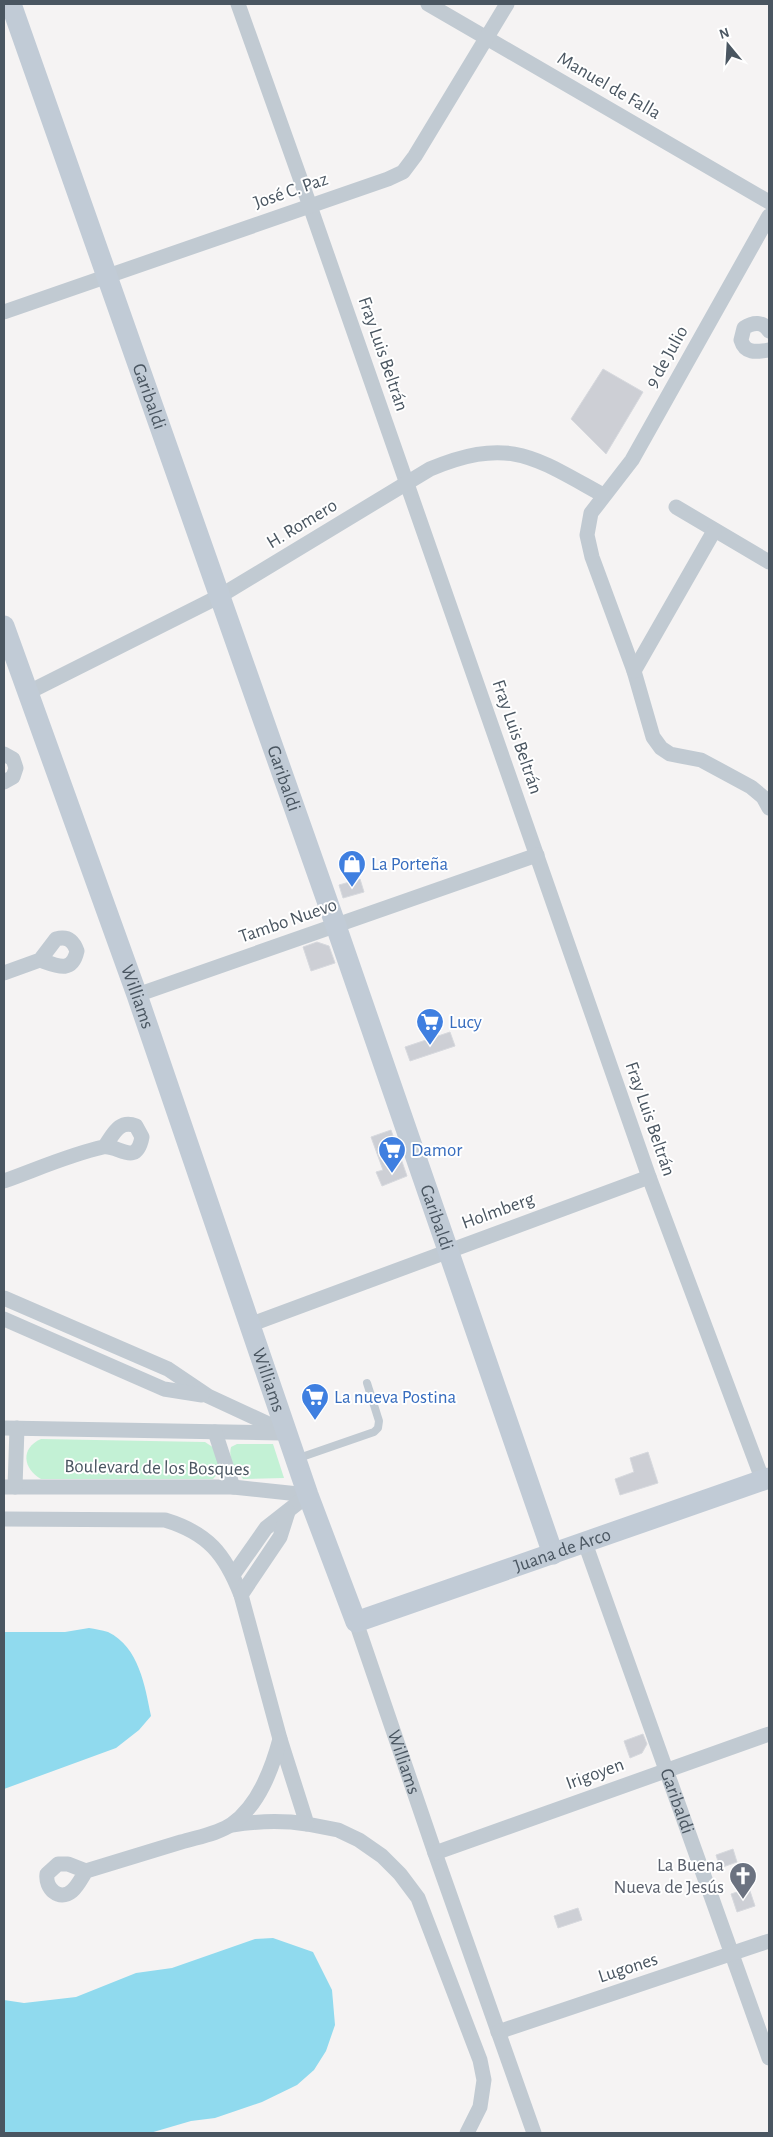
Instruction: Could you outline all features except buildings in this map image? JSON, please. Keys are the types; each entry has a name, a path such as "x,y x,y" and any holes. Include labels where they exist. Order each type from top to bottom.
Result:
{"street":[{"name":"Garibaldi","path":"11,4 336,926 553,1554"},
{"name":"Fray Luis Beltrán","path":"238,4 649,1177 766,1480"},
{"name":"Manuel de Falla","path":"428,4 769,202"},
{"name":"José C. Paz","path":"4,312 107,274 310,206 403,172 415,156 507,4"},
{"name":"9 de Julio","path":"634,672 588,544 587,535 591,513 603,495 632,460 769,216"},
{"path":"769,331 761,324 752,323 744,328 741,340 746,349 750,351 769,350"},
{"name":"H. Romero","path":"27,693 220,596 430,469 452,460 473,454 513,453 538,459 603,495"},
{"path":"676,507 769,562"},
{"path":"714,531 634,672 653,737 661,748 670,754 701,760 751,787 763,797 769,808"},
{"name":"Williams","path":"4,626 137,995 308,1495 356,1622 534,2133"},
{"path":"4,754 13,759 16,768 13,777 4,782"},
{"name":"Tambo Nuevo","path":"137,995 537,855"},
{"path":"4,973 40,960"},
{"path":"4,1181 105,1146"},
{"name":"Holmberg","path":"250,1325 649,1177"},
{"path":"4,1298 168,1369 208,1396 288,1433"},
{"path":"4,1319 164,1389 208,1396"},
{"path":"9,1487 10,1428"},
{"name":"Boulevard de los Bosques","path":"10,1428 288,1433"},
{"path":"215,1432 233,1487"},
{"name":"Juana de Arco","path":"356,1622 766,1480"},
{"name":"Boulevard de los Bosques","path":"9,1487 233,1487 308,1495"},
{"path":"233,1575 266,1528 308,1495"},
{"path":"240,1595 280,1537 288,1512"},
{"path":"4,1520 165,1520 184,1526 202,1536 218,1550 233,1575 240,1595 280,1739 307,1824"},
{"name":"Garibaldi","path":"584,1543 769,2058"},
{"name":"Irigoyen","path":"435,1853 769,1734"},
{"path":"232,1825 249,1807 259,1792 273,1763 280,1739"},
{"path":"86,1871 232,1825 269,1821 307,1824 338,1830 359,1840 382,1856 400,1874 418,1898 480,2060 484,2080 480,2107 467,2133"},
{"name":"Lugones","path":"498,2032 769,1942"}],"lane":[{"path":"296,1458 374,1432 378,1428 379,1421 367,1383"}],"green space":[{"path":"41,1439 205,1442 214,1448 220,1471 213,1479 41,1479 30,1470 26,1459 30,1448"},
{"path":"237,1444 273,1444 284,1478 243,1479 235,1468 230,1456 231,1447"}],"water":[{"path":"89,1628 108,1632 127,1647 139,1668 151,1716 139,1730 116,1748 4,1789 4,1632 65,1632"},
{"path":"273,1938 313,1952 332,1990 335,2025 326,2051 314,2070 297,2085 262,2102 215,2118 191,2121 150,2133 4,2133 4,2000 24,2003 76,1997 136,1973 172,1968 255,1939"}],"place":[{"name":"La Porteña","path":"352,888"},
{"name":"Lucy","path":"430,1046"},
{"name":"Damor","path":"392,1174"},
{"name":"La nueva Postina","path":"315,1421"},
{"name":"La Buena Nueva de Jesús","path":"743,1900"}]}
